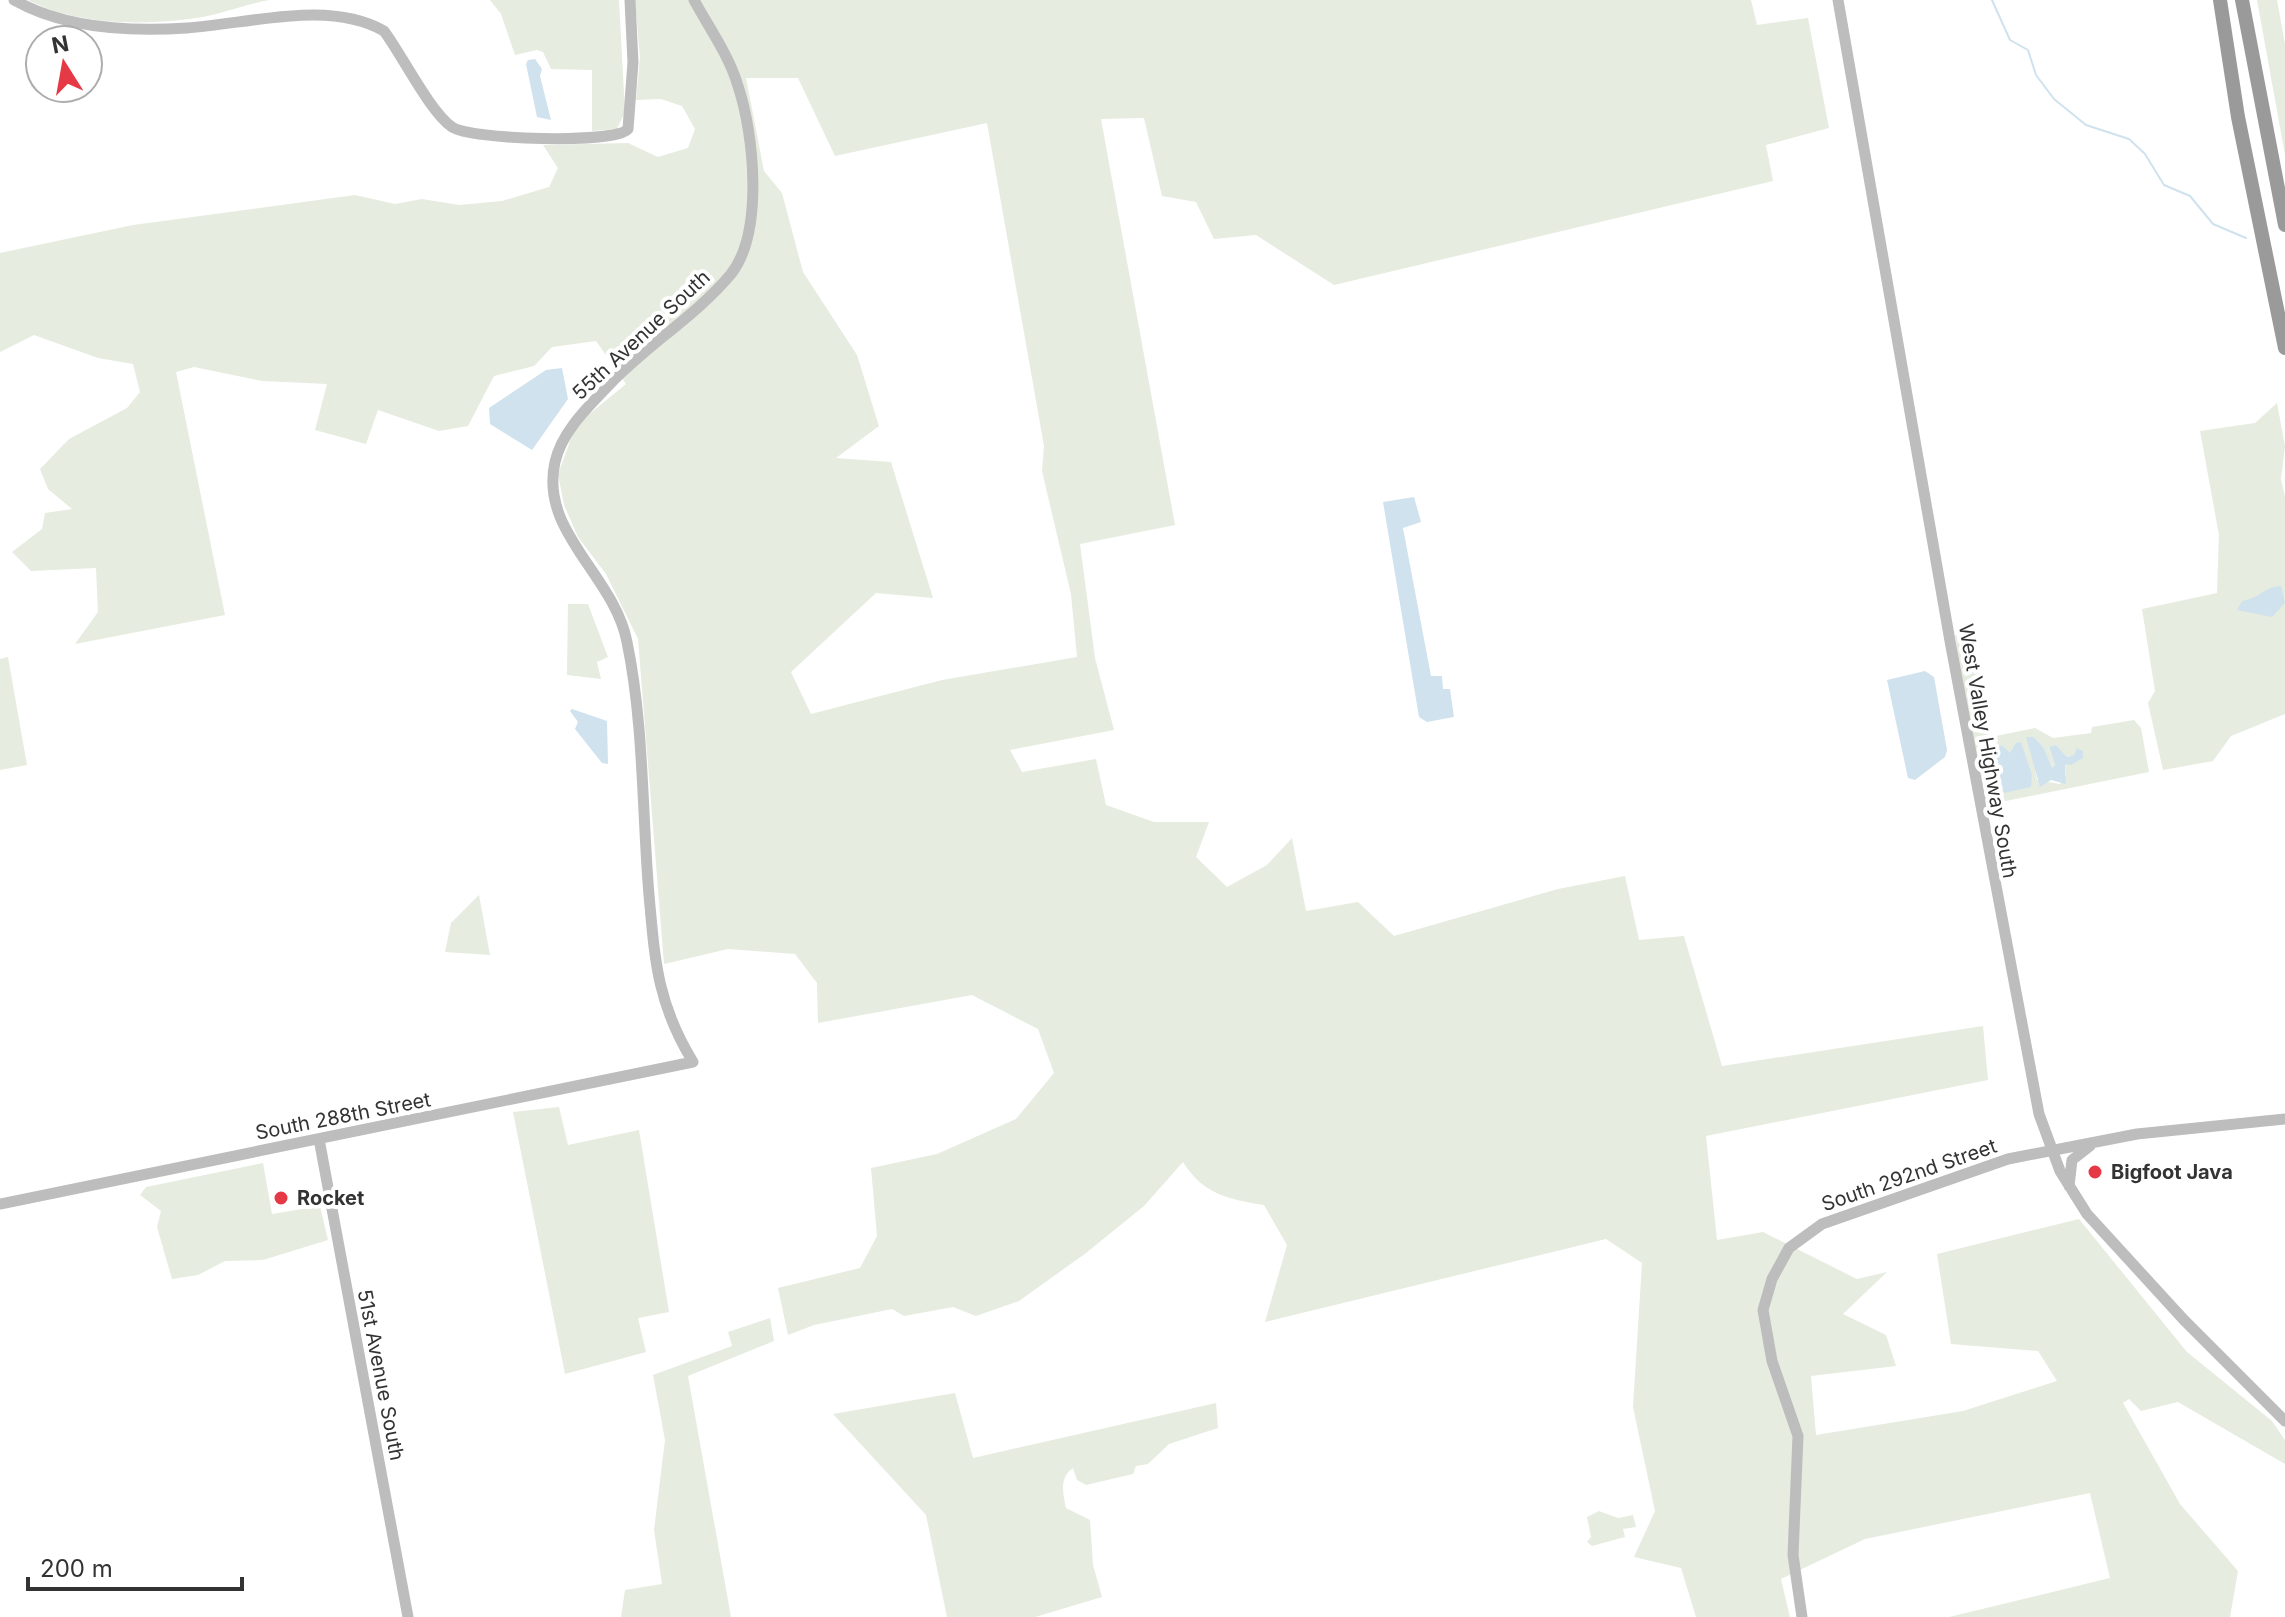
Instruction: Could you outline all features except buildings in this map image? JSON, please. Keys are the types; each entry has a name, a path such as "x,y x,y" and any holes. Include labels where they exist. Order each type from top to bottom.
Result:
{"highway":[{"path":"2212,0 2285,348"},
{"path":"2220,0 2238,117"},
{"path":"2242,0 2285,225"}],"street":[{"path":"14,0 45,16 69,22 154,28 189,28 318,2"},
{"path":"338,3 359,11 380,26 443,118 461,131 481,137 613,138 625,134 630,122 633,62 630,0"},
{"name":"55th Avenue South","path":"693,1062 673,1026 655,971 628,643 608,589 561,523 553,480 560,448 586,409 617,376 731,274 749,234 750,169 744,106 730,65 694,0"},
{"name":"West Valley Highway South","path":"1838,0 2021,1033 2039,1114 2073,1195 2184,1320 2285,1421"},
{"name":"South 288th Street","path":"0,1204 693,1062"},
{"name":"South 292nd Street","path":"1802,1617 1793,1555 1798,1436 1765,1332 1766,1294 1783,1258 1814,1228 2008,1159 2102,1140 2285,1119"},
{"name":"51st Avenue South","path":"319,1139 408,1617"},
{"path":"2073,1195 2068,1176 2072,1160 2102,1140"}],"shaded area":[{"path":"28,0 269,0 203,17 159,22 114,22 69,15"},
{"path":"490,0 619,0 625,112 617,129 592,131 592,70 551,69 543,52 537,50 515,55 501,14"},
{"path":"635,0 1751,0 1757,25 1808,18 1829,128 1766,145 1773,181 1334,285 1256,235 1214,239 1196,202 1162,196 1144,118 1101,119 1175,525 1080,544 1095,658 1114,730 1010,750 1022,772 1096,759 1106,805 1154,822 1209,822 1196,857 1227,887 1267,865 1292,838 1306,911 1358,902 1394,936 1558,889 1625,876 1639,940 1684,936 1722,1066 1983,1026 1988,1080 1706,1136 1717,1240 1763,1232 1857,1279 1887,1272 1843,1314 1886,1335 1896,1366 1811,1376 1816,1435 1963,1411 2057,1381 2038,1351 1951,1344 1937,1254 2079,1219 2187,1352 2272,1421 2285,1440 2285,1464 2178,1402 2141,1411 2129,1399 2123,1403 2180,1504 2238,1571 2230,1617 1949,1617 2110,1578 2090,1493 1865,1539 1781,1579 1790,1617 1696,1617 1681,1568 1634,1557 1655,1511 1633,1407 1642,1263 1606,1239 1265,1322 1287,1245 1264,1205 1217,1193 1199,1181 1183,1162 1144,1206 1019,1301 976,1316 953,1307 904,1316 892,1309 814,1325 788,1335 778,1288 860,1268 877,1236 871,1168 937,1154 1016,1119 1054,1073 1038,1029 972,995 818,1023 817,983 795,954 728,949 664,964 638,639 606,574 578,537 564,505 558,474 576,425 626,384 596,341 552,347 534,366 494,376 468,426 439,431 378,410 366,444 315,430 327,384 262,381 194,367 176,372 225,615 75,644 98,612 96,568 31,571 12,552 42,529 45,513 72,509 48,489 40,469 69,439 127,408 140,392 133,364 98,358 34,335 0,352 0,253 133,225 355,195 395,204 422,199 459,205 502,201 549,187 558,168 543,145 628,143 658,157 688,148 695,129 682,106 661,99 636,100 640,58","holes":["746,78 798,78 835,156 987,123 1044,446 1042,471 1071,594 1077,657 942,680 811,714 791,672 876,593 933,598 891,462 836,458 879,426 857,355 803,272 782,193 764,171"]},
{"path":"2257,0 2277,0 2285,44 2285,155"},
{"path":"2277,403 2285,446 2281,479 2285,497 2285,714 2231,736 2213,761 2163,770 2148,703 2155,691 2142,609 2217,593 2219,535 2200,431 2255,423"},
{"path":"568,604 588,604 608,657 597,662 601,679 567,675"},
{"path":"1955,635 1972,644 1991,737 2035,728 2053,738 2091,733 2092,727 2134,720 2141,728 2149,772 1996,803 1982,797","holes":["2034,737 2044,748 2052,769 2055,765 2049,748 2056,745 2067,757 2074,755 2065,763 2066,776 2060,784 2037,780 2032,750","2021,743 2032,774 1997,777 1989,750 2002,745 2010,754"]},
{"path":"8,657 27,765 0,770 0,659"},
{"path":"479,895 490,955 445,952 451,923"},
{"path":"559,1107 568,1145 639,1130 669,1312 638,1318 646,1352 565,1374 513,1112"},
{"path":"263,1163 272,1214 320,1206 328,1240 263,1260 225,1261 198,1275 172,1279 157,1227 161,1211 140,1195 146,1187"},
{"path":"770,1318 774,1341 688,1376 731,1617 621,1617 625,1590 662,1584 654,1530 665,1440 653,1375 732,1346 728,1332"},
{"path":"955,1393 973,1458 1216,1403 1218,1428 1169,1444 1148,1464 1136,1466 1133,1474 1086,1485 1077,1480 1073,1468 1066,1476 1063,1486 1066,1508 1090,1520 1093,1565 1102,1597 1035,1617 947,1617 926,1515 833,1414"},
{"path":"1599,1511 1618,1518 1633,1515 1636,1527 1623,1529 1625,1537 1592,1546 1587,1542 1591,1537 1587,1517"}],"water":[{"path":"535,59 542,69 540,76 551,120 537,117 526,64 528,60"},
{"path":"562,368 568,399 532,450 490,424 489,408 546,370"},
{"path":"1414,497 1421,522 1403,528 1431,676 1442,676 1443,689 1450,689 1454,717 1427,722 1419,717 1383,502"},
{"path":"2281,586 2285,603 2272,617 2237,610 2242,601"},
{"path":"1925,671 1934,677 1947,750 1945,757 1915,780 1908,778 1887,680"},
{"path":"572,709 607,721 608,764 602,763 575,729 578,722 570,711"},
{"path":"2026,737 2034,737 2044,748 2052,768 2055,765 2049,747 2056,745 2067,757 2074,755 2077,748 2083,751 2083,758 2071,765 2065,764 2066,784 2051,780 2040,787"},
{"path":"2021,742 2032,774 2031,787 2004,793 1989,750 2002,745 2010,753 2016,743"}],"waterway":[{"path":"1992,0 2010,40 2028,50 2036,75 2054,99 2086,125 2129,139 2145,154 2164,185 2190,196 2213,224 2246,238"}],"place":[{"name":"Bigfoot Java","path":"2095,1172"},
{"name":"Rocket","path":"281,1198"}]}
